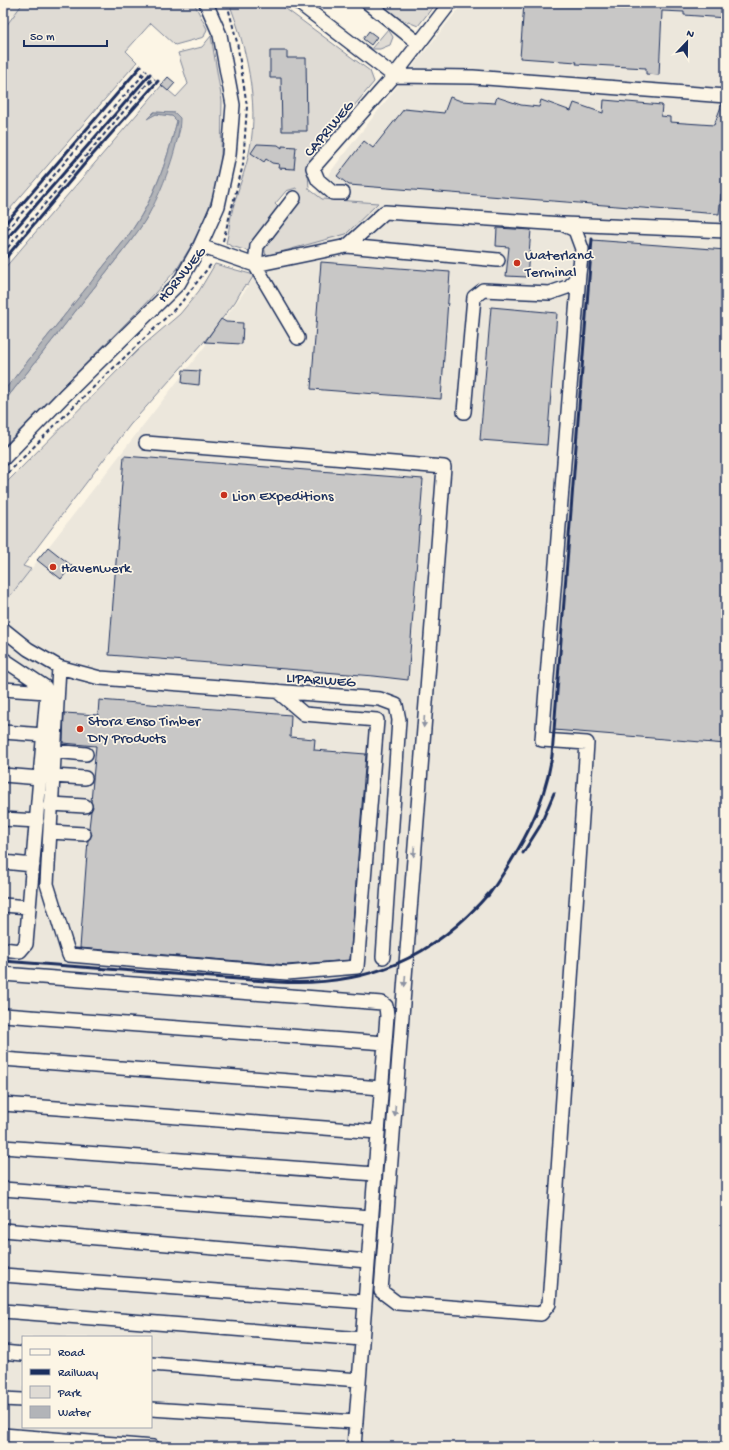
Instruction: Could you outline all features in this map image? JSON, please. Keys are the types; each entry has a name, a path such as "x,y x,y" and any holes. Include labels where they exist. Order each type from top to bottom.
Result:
{"street":[{"name":"HORNWEG","path":"3,460 64,396 179,283 200,246 218,206 229,155 233,105 220,35 206,3"},
{"path":"299,3 394,76 473,77 726,96"},
{"path":"368,3 418,43"},
{"name":"CAPRIWEG","path":"344,193 333,193 318,180 313,168 394,76 450,3"},
{"path":"294,198 257,246 255,265 298,338"},
{"path":"347,246 385,212 562,224 726,231"},
{"path":"146,443 444,467 381,1291 397,1303 541,1314 549,1304 587,743 542,740 582,249 574,230 562,224"},
{"path":"200,246 255,265 347,246 498,260"},
{"path":"464,412 474,297 483,290 550,293 570,286 579,274"},
{"name":"LIPARIWEG","path":"3,629 28,649 59,667 100,678 380,699 396,705 399,720 383,957"},
{"path":"3,659 45,687 44,735 46,777 51,804 46,884 68,955 287,973 358,967 377,720 304,714 277,691"},
{"path":"3,949 20,951 26,944 36,821 46,777 54,751 59,667"},
{"path":"3,689 46,692"},
{"path":"3,732 44,735"},
{"path":"54,751 86,754"},
{"path":"3,775 85,778"},
{"path":"51,804 85,806"},
{"path":"3,818 36,821"},
{"path":"50,832 84,834"},
{"path":"3,862 33,865"},
{"path":"3,905 29,907"},
{"path":"3,974 382,1003 386,1006 354,1447"},
{"path":"3,1015 384,1043"},
{"path":"3,1059 381,1088"},
{"path":"3,1104 378,1132"},
{"path":"3,1147 375,1174"},
{"path":"3,1189 371,1217"},
{"path":"3,1230 368,1261"},
{"path":"3,1275 365,1302"},
{"path":"3,1311 362,1339"},
{"path":"3,1352 22,1354"},
{"path":"152,1364 359,1380"},
{"path":"3,1399 22,1400"},
{"path":"152,1408 356,1422"},
{"path":"3,1435 153,1447"}],"path":[{"name":"HORNWEG","path":"3,478 108,373 180,304 207,271 219,252 226,235 243,165 247,106 237,42 227,3"},
{"path":"3,235 146,70"},
{"path":"3,253 72,170 154,78"}],"shaded area":[{"path":"3,3 15,3 20,7 13,18 3,11"},
{"path":"463,3 726,3 726,1410 723,1447 3,1447 3,605 205,346 340,159"}],"green space":[{"path":"23,3 194,3 207,29 204,37 175,45 151,23 126,51 137,62 3,217 3,30"},
{"path":"229,3 278,3 370,71 374,82 316,151 308,173 309,189 322,199 378,203 346,234 266,256 264,246 300,201 296,188 286,191 275,204 278,207 255,238 248,251 226,243 233,207 244,174 250,148 253,112 252,93 245,55 241,37"},
{"path":"375,3 436,3 418,26 391,15"},
{"path":"388,29 393,37 390,45 380,49 371,49"},
{"path":"211,36 222,101 221,161 216,187 205,218 191,246 177,269 144,305 3,447 3,403 130,242 148,216 174,150 180,129 175,113 154,112 148,118 156,114 172,116 177,121 164,167 152,195 137,222 128,236 3,392 3,270 162,85 176,97 188,84 178,53 202,47"},
{"path":"215,264 254,275 248,285 244,286 235,302 203,343 130,425 23,566 31,569 3,605 3,486 139,349 180,314 199,291"}],"water":[{"path":"154,112 175,113 180,118 177,141 169,169 152,207 143,224 130,242 3,403 3,392 128,236 145,209 164,167 177,121 172,116 156,114 147,119"}],"building":[{"path":"524,3 726,3 726,18 684,15 684,12 662,11 659,75 646,74 646,68 576,64 577,62 520,58"},
{"path":"369,31 377,37 371,45 363,39"},
{"path":"270,51 287,51 287,58 306,58 307,131 282,131 281,78 270,78"},
{"path":"168,77 175,83 168,91 161,85"},
{"path":"450,97 461,101 495,103 497,97 521,105 539,107 541,100 571,111 574,103 603,113 604,100 662,105 661,116 670,117 670,122 714,125 722,104 726,104 726,195 721,194 719,214 349,185 337,176 364,141 373,148 404,109 444,113"},
{"path":"257,144 278,145 282,148 282,146 296,147 294,169 278,168 279,164 272,163 266,159 264,162 251,153"},
{"path":"497,228 531,230 527,277 506,276 509,247 496,246"},
{"path":"592,240 726,250 726,744 554,730"},
{"path":"321,262 450,272 441,399 311,389"},
{"path":"491,307 557,313 547,445 480,440"},
{"path":"221,319 226,322 243,323 242,344 205,342"},
{"path":"183,370 200,371 199,385 182,383"},
{"path":"124,456 423,479 408,680 109,655"},
{"path":"48,547 72,566 61,579 37,560"},
{"path":"99,700 291,715 290,737 315,739 314,750 366,754 350,960 287,965 80,948 88,840 92,835 89,828 91,811 93,807 91,802 96,746 63,743 64,713 98,715"}],"railway":[{"path":"3,226 141,66"},
{"path":"3,243 150,74"},
{"path":"3,261 87,161 158,81"},
{"path":"488,896 510,863 529,830 543,795 552,756 592,239"},
{"path":"523,853 540,826 554,793"},
{"path":"3,961 278,982 310,982 341,979 369,973 396,964 422,951 446,935 469,915 491,891"}],"place":[{"name":"Waterland Terminal","path":"517,263"},
{"name":"Lion Expeditions","path":"224,495"},
{"name":"Havenwerk","path":"53,567"},
{"name":"Stora Enso Timber DIY Products","path":"80,729"}]}
